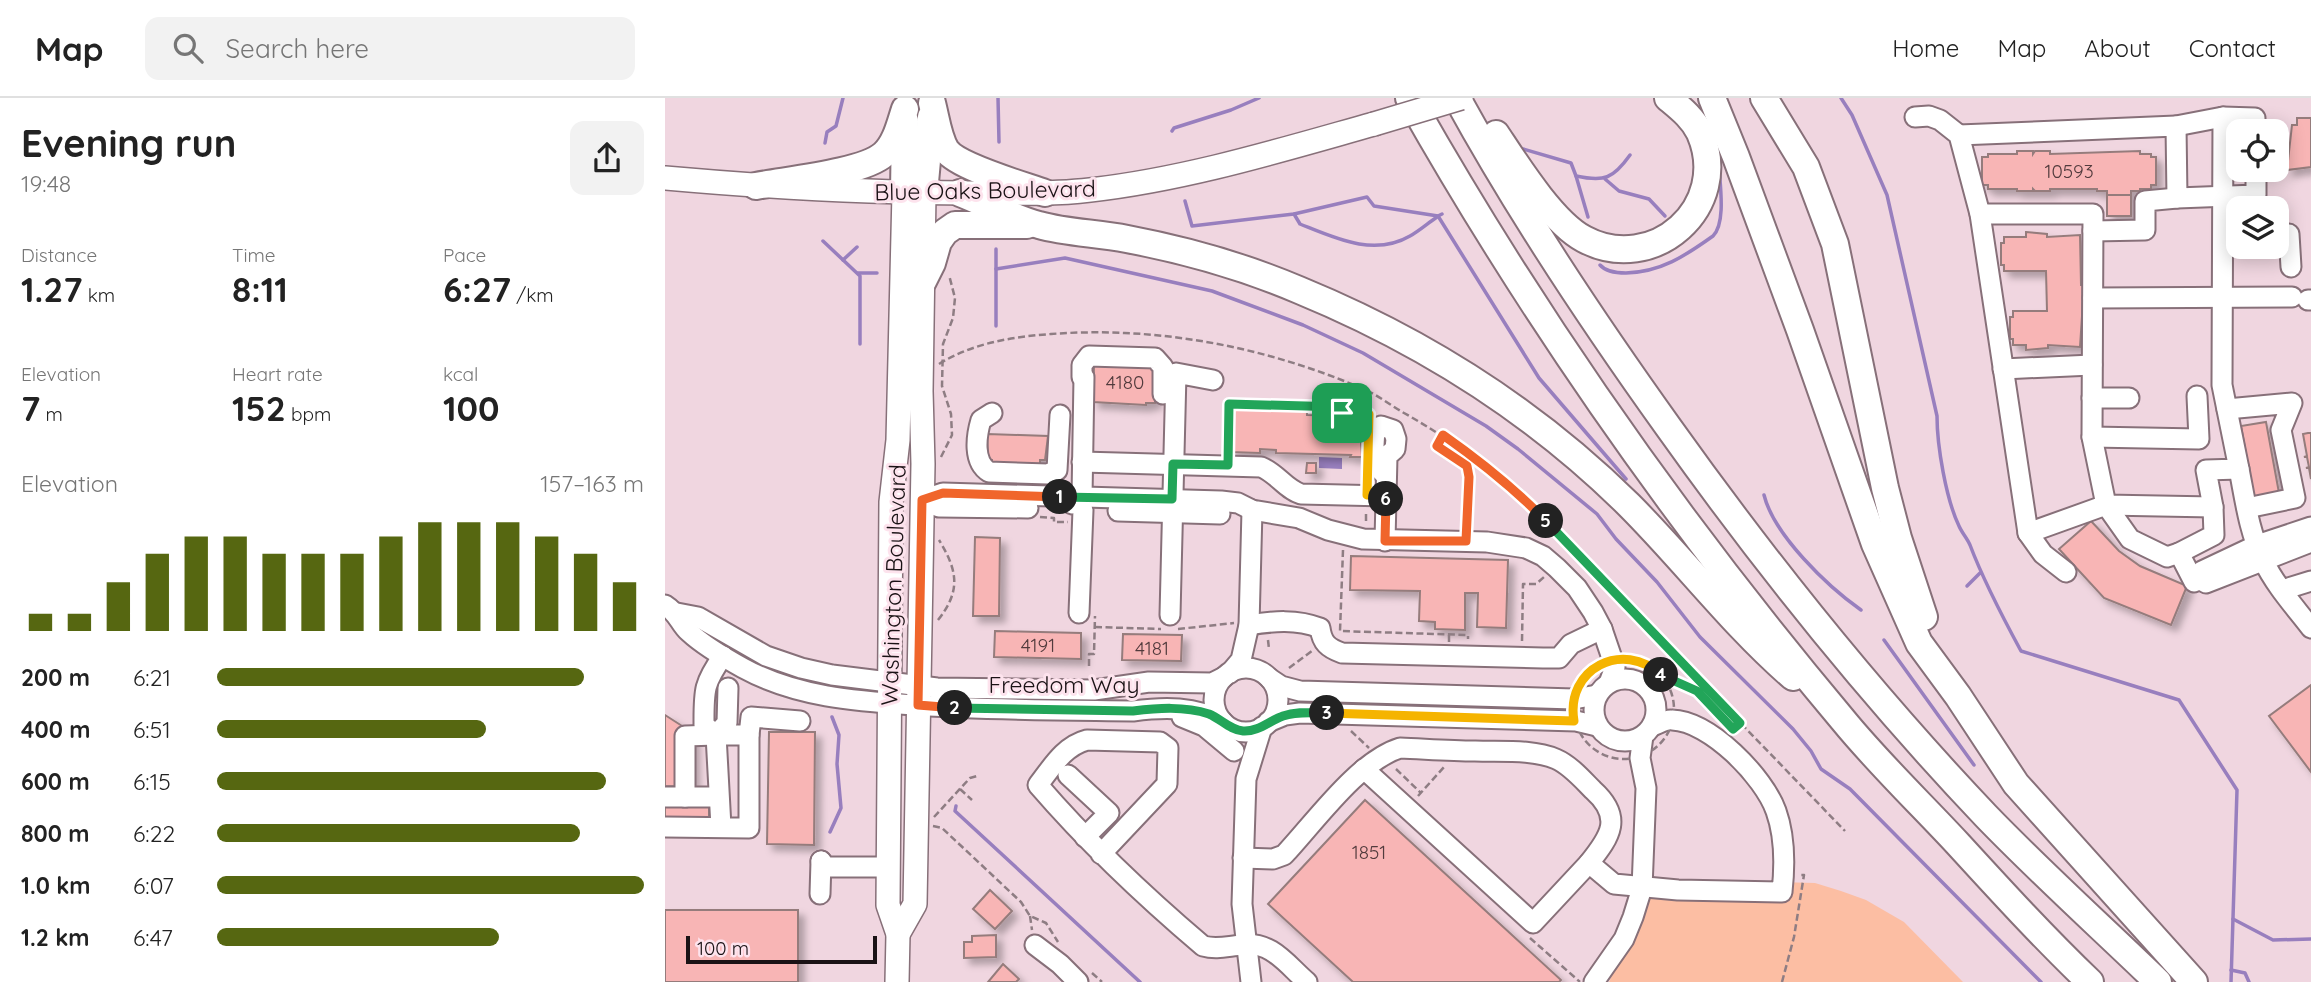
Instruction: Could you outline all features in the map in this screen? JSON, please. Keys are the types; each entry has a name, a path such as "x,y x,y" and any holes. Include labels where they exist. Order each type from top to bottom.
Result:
{"highway":[{"path":"1409,98 1502,254 1598,402 1725,574 1844,722 2034,928 2090,982"},
{"path":"1459,98 1524,211 1597,326 1771,566 1844,655 1987,816 2158,982"},
{"path":"1471,98 1525,177 1558,217 1581,238 1603,247 1627,249 1655,245 1676,232 1693,215 1703,194 1707,170 1705,151 1689,98"},
{"path":"1668,98 1687,114 1700,132"},
{"path":"1712,98 1736,157 1880,556 1919,643 2016,784 2194,982"},
{"path":"1764,98 1807,167 1835,244 1885,488 1898,538 1929,631 1958,696"},
{"path":"914,193 933,101"},
{"path":"933,101 943,144 948,153 963,163 1045,193"},
{"path":"905,103 914,193"},
{"path":"756,186 861,167 884,155 894,142 905,103"},
{"path":"960,193 1039,225"},
{"path":"934,274 932,263 938,242 944,232 955,225 1039,225 1141,242 1213,260 1297,289 1368,320 1430,353 1492,391 1541,427 1602,479 1656,533 1763,652 1844,722"}],"main road":[{"name":"Blue Oaks Boulevard","path":"665,178 756,186 914,193 1045,193 1089,190 1225,165 1459,98"},
{"name":"Washington Boulevard","path":"898,934 915,904 924,828 919,695 922,500 934,274 914,193"},
{"name":"Washington Boulevard","path":"897,982 898,934 888,905 891,502 898,440 914,193"}],"street":[{"path":"1915,117 1929,116 1940,120 1959,135 1980,214 2028,533 2043,554 2066,572"},
{"path":"2223,117 2222,385 2247,508 2260,552 2282,590 2311,628"},
{"path":"1959,135 2176,126 2223,117 2255,119"},
{"path":"2176,126 2177,198"},
{"path":"2093,232 2145,230 2145,201 2256,195 2256,182"},
{"path":"1980,214 2093,214 2092,437 2106,505 2130,539 2167,557 2214,535 2213,508 2206,470 2239,469"},
{"path":"2289,234 2291,267"},
{"path":"2092,298 2304,299"},
{"path":"1087,613 1082,504 1082,365 1089,356 1148,357 1159,360 1163,367 1163,426"},
{"path":"2003,369 2092,365"},
{"path":"1170,615 1176,373 1213,380"},
{"path":"2092,437 2199,439 2197,396"},
{"path":"2092,398 2129,398"},
{"path":"2227,410 2292,403 2281,430 2295,498 2247,508"},
{"path":"992,413 981,421 979,463 989,472 1048,474 1057,470 1060,415"},
{"path":"1082,462 1261,467 1280,479 1289,489 1301,494 1376,496"},
{"path":"1385,541 1376,496 1386,476"},
{"path":"922,500 943,493 1082,504 1172,506 1238,503 1252,510 1299,518 1346,536 1385,541 1507,543 1526,548 1543,556 1577,588 1595,632 1607,674 1593,710 1597,726"},
{"path":"922,500 939,507 1044,509 1082,504"},
{"path":"2028,533 2106,505 2213,508"},
{"path":"1252,510 1249,625 1241,660 1219,684 1214,700 1218,716 1227,725 1246,732 1285,715 1300,712 1574,721 1597,726 1609,737 1640,735 1672,720 1692,726 1733,752 1758,778 1775,808 1781,829 1783,892 1641,888 1614,884 1588,863"},
{"path":"2179,553 2194,582 2200,579 2206,583 2311,527"},
{"path":"2260,552 2311,542"},
{"path":"2282,590 2311,581"},
{"name":"Freedom Way","path":"671,609 688,632 723,656 735,681 766,679 842,700 889,692"},
{"name":"Freedom Way","path":"671,609 698,617 766,656 889,692 1133,711 1157,708 1191,709 1212,715 1227,725"},
{"path":"1249,625 1303,622 1319,628 1324,643 1342,653 1559,658 1571,644 1595,632"},
{"path":"1249,625 1265,675 1277,692 1278,700 1277,708 1265,725 1246,779 1242,904 1251,982"},
{"path":"716,735 704,724 704,691 709,675 723,656"},
{"path":"1227,675 1246,668 1265,675 1281,686 1300,691 1574,699 1607,674"},
{"path":"1607,674 1617,680 1633,680 1647,689 1655,703 1667,711 1672,720"},
{"name":"Freedom Way","path":"919,695 1094,691 1149,682 1194,685 1212,683 1227,675"},
{"path":"721,827 716,735 727,723 735,681"},
{"path":"1594,982 1624,939 1641,888 1646,789 1640,758 1640,735 1655,719 1655,703"},
{"path":"1133,711 1192,720 1204,726 1234,751"},
{"path":"665,827 749,828 751,716 800,721"},
{"path":"1479,717 1479,751"},
{"path":"1227,725 1246,779"},
{"path":"718,797 675,797 685,736 749,735"},
{"path":"1101,854 1167,784 1168,748 1160,742 1087,740 1076,743 1063,754 1038,785 1101,854 1143,895 1203,946 1215,949 1246,944 1268,947 1307,982"},
{"path":"1243,858 1272,859 1284,855 1372,763 1386,752 1400,748 1503,750 1556,758 1569,767 1608,806 1612,816 1611,830 1604,845 1533,923 1372,763"},
{"path":"1068,775 1128,827"},
{"path":"1085,837 1109,813"},
{"path":"820,894 821,861 826,856 888,861"},
{"path":"1035,945 1060,964 1081,974"}],"path":[{"path":"934,274 950,276 955,298 953,318 943,344 942,386 951,414 951,435 937,464"},
{"path":"1228,465 1229,404 1342,407 1342,413 1369,414"},
{"path":"1466,541 1469,477 1467,466 1437,446 1443,435 1521,496 1845,831"},
{"path":"1366,521 1376,496"},
{"path":"932,629 946,610 954,582 954,568 937,536"},
{"path":"1343,545 1340,631 1468,635 1468,645"},
{"path":"1522,647 1523,584 1536,584 1546,574"},
{"path":"1087,613 1094,654 1090,654 1089,666"},
{"path":"1595,632 1607,674"},
{"path":"1663,677 1671,690 1675,705 1669,733 1661,744 1640,758 1617,759 1597,752 1586,743 1574,721 1574,699 1580,683 1590,672 1607,674 1634,660 1645,663 1663,677 1697,691 1733,729 1740,723"},
{"path":"1347,726 1372,763"},
{"path":"1396,769 1421,793"},
{"path":"924,828 970,778 977,776"},
{"path":"960,789 972,800"},
{"path":"924,828 942,828 1021,902 1030,916 1046,923 1058,942"},
{"path":"1782,982 1794,937 1804,875 1784,875"},
{"path":"1081,974 1102,982"}],"shaded area":[{"path":"1319,457 1342,458 1342,469 1319,468"},
{"path":"1654,879 1815,883 1841,891 1866,900 1904,922 1963,982 1609,982"}],"building":[{"path":"2297,118 2311,118 2311,167 2289,170 2292,125 2297,125"},
{"path":"2017,151 2033,151 2033,154 2035,151 2050,151 2050,154 2140,151 2140,154 2156,157 2156,185 2151,185 2151,189 2131,191 2131,195 2107,195 2107,191 2097,189 2017,191 1988,189 1988,185 1982,185 1982,157 1988,157 1988,154 2017,154"},
{"path":"2107,195 2131,195 2131,216 2107,216"},
{"path":"2026,232 2047,234 2047,237 2080,235 2081,285 2084,285 2080,347 2048,345 2048,348 2026,350 2026,345 2013,345 2013,339 2010,339 2010,317 2013,317 2013,311 2047,311 2046,271 2004,271 2004,265 2001,265 2001,243 2004,243 2004,237 2026,237"},
{"path":"1098,361 1151,364 1156,368 1155,403 1146,405 1093,402 1094,366 1098,366"},
{"path":"1231,409 1307,411 1307,415 1360,416 1362,457 1276,453 1276,450 1260,449 1260,453 1230,452"},
{"path":"2266,422 2279,493 2254,498 2241,426"},
{"path":"2311,433 2311,479 2309,468 2306,468 2309,467 2307,457 2304,457 2307,456 2303,434"},
{"path":"987,434 1048,436 1045,460 1040,460 1040,465 992,464 992,460 988,460"},
{"path":"1360,434 1378,434 1378,448 1362,448"},
{"path":"1307,463 1316,463 1316,473 1306,473"},
{"path":"2091,521 2119,551 2140,566 2187,586 2171,625 2104,598 2059,549"},
{"path":"975,537 1000,538 999,616 973,616"},
{"path":"1351,556 1508,560 1506,628 1477,627 1478,593 1465,593 1465,630 1435,629 1435,622 1419,621 1420,591 1350,590"},
{"path":"995,631 1081,633 1081,659 994,657"},
{"path":"1123,634 1182,635 1181,661 1122,660"},
{"path":"2311,685 2311,772 2269,716"},
{"path":"665,715 693,733 693,787 665,786"},
{"path":"769,732 815,732 814,845 767,844"},
{"path":"1365,800 1561,980 1353,982 1268,904"},
{"path":"665,806 709,806 709,820 665,820"},
{"path":"990,890 1012,911 995,929 973,909"},
{"path":"665,910 798,910 798,982 665,982"},
{"path":"996,935 996,957 964,958 964,942 972,942 972,936"},
{"path":"1003,964 1019,979 1016,982 988,982"}],"waterway":[{"path":"825,143 827,132 836,126 843,98"},
{"path":"998,98 999,142"},
{"path":"1172,131 1259,98"},
{"path":"1841,98 1852,115 1887,195 1937,416 1943,472 1954,515 2021,651 2179,700 2237,790 2231,982"},
{"path":"1523,149 1571,163 1576,176 1594,179 1613,174 1630,155"},
{"path":"1600,265 1608,271 1619,273 1650,270 1682,256 1713,236 1721,213 1719,167"},
{"path":"1576,176 1588,217"},
{"path":"1605,179 1619,191 1649,199 1665,216"},
{"path":"1185,201 1192,226 1294,214 1367,197 1374,206 1438,216"},
{"path":"1294,214 1300,224 1341,239 1369,245 1396,242 1437,217"},
{"path":"1442,214 1438,216 1539,378 1626,479"},
{"path":"823,241 860,276 860,344"},
{"path":"843,260 857,247"},
{"path":"996,249 996,326"},
{"path":"996,269 1065,258 1212,291 1303,325 1363,353 1486,426 1597,514 1616,539 1657,582 1700,637 1793,729 1811,751 1821,769 1850,789 2041,982"},
{"path":"858,273 877,273"},
{"path":"1764,495 1790,543 1818,574 1861,610"},
{"path":"1967,586 1980,573"},
{"path":"1884,640 1974,765"},
{"path":"830,832 841,808 837,764 839,735 832,717"},
{"path":"956,806 955,811 1140,982"},
{"path":"2233,919 2273,940 2311,939"},
{"path":"2231,970 2245,973 2249,982"}],"route":[{"path":"1229,404 1342,407 1342,413 1369,414 1367,495 1386,496 1385,541 1466,541 1469,477 1467,466 1437,446 1443,435 1521,496 1740,723 1733,729 1697,691 1663,677 1645,663 1623,659 1602,664 1580,683 1574,699 1574,721 1300,712 1285,715 1246,732 1230,727 1212,715 1191,709 1157,708 1133,711 918,705 922,500 943,493 1172,499 1173,464 1228,465 1229,404"}]}
